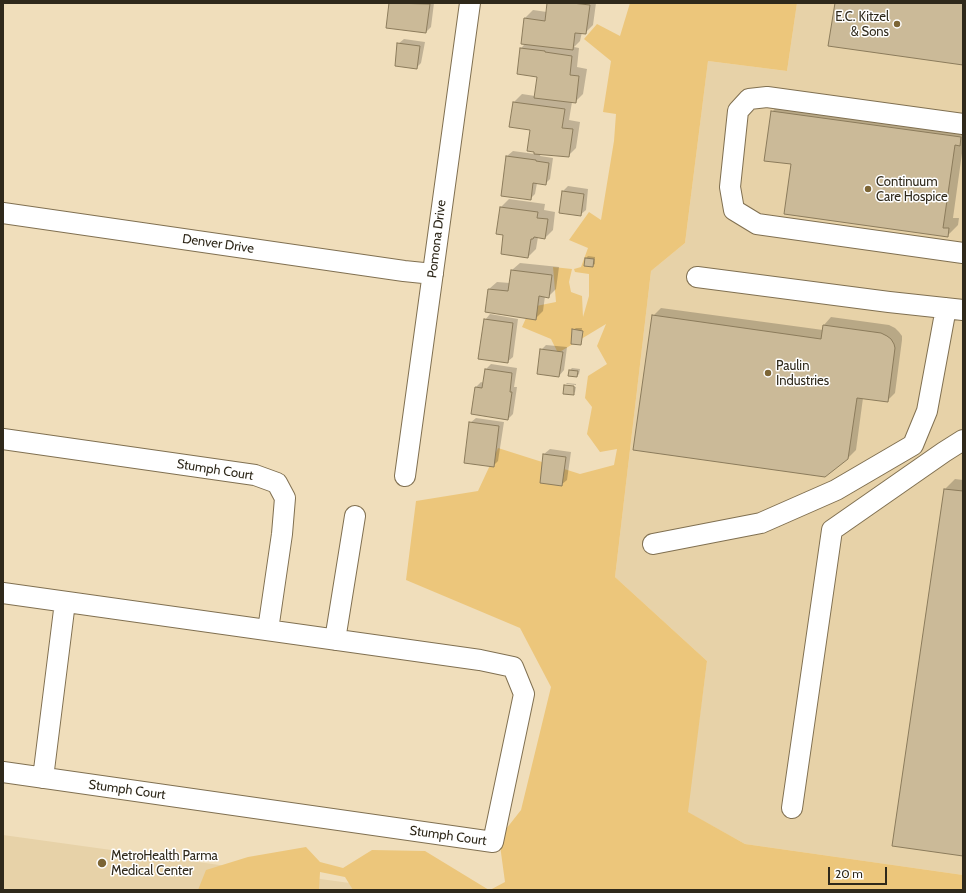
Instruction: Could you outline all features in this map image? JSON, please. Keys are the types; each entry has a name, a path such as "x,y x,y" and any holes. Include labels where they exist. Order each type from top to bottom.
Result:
{"street":[{"name":"Pomona Drive","path":"405,476 470,3"},
{"path":"963,124 767,97 749,99 738,111 730,187 734,210 757,224 963,253"},
{"name":"Denver Drive","path":"3,213 396,270 433,274"},
{"path":"653,544 761,523 836,490 913,446 927,410 955,309 697,277"},
{"name":"Stumph Court","path":"3,439 255,475 277,483 285,498 282,534 268,630"},
{"path":"792,808 832,530 963,440"},
{"path":"335,640 355,516"},
{"name":"Stumph Court","path":"3,593 480,660 513,667 524,694 493,842 3,772"},
{"path":"43,778 65,602"}],"shaded area":[{"path":"630,3 797,3 787,71 708,61 685,243 651,271 615,577 707,661 688,812 745,844 963,875 963,890 490,890 505,882 499,838 521,810 551,687 520,628 406,580 416,501 478,491 498,448 580,474 614,465 617,449 600,452 587,434 592,407 585,398 588,376 607,364 597,346 606,324 558,353 551,339 522,327 531,307 556,302 553,267 572,269 569,282 571,292 582,296 583,317 589,296 589,274 575,272 574,269 581,267 588,248 569,240 589,212 601,220 614,141 616,114 603,112 611,61 584,39 597,24 620,36"},
{"path":"797,3 963,3 963,875 745,844 687,812 707,661 615,577 651,271 685,243 708,61 787,71"},
{"name":"MetroHealth Parma Medical Center","path":"3,835 400,890 3,890"},
{"path":"306,847 320,862 343,868 372,850 425,851 489,890 353,890 345,877 320,872 319,890 198,890 206,870 248,857"}],"building":[{"path":"389,3 430,4 426,33 386,28"},
{"path":"547,3 590,5 586,34 575,33 573,50 521,44 524,18 545,21"},
{"name":"E.C. Kitzel & Sons","path":"835,3 963,3 963,65 828,46"},
{"path":"397,43 420,46 417,69 395,66"},
{"path":"520,48 572,56 570,75 579,76 576,103 534,98 537,77 517,74"},
{"path":"513,102 565,109 562,128 573,129 569,157 534,154 534,152 527,151 530,130 509,127"},
{"name":"Continuum Care Hospice","path":"771,111 961,137 960,146 955,145 943,228 949,228 948,237 784,214 791,164 764,161"},
{"path":"506,156 549,163 546,185 533,183 531,200 501,196"},
{"path":"562,191 584,194 581,216 559,213"},
{"path":"500,207 538,212 537,218 548,219 545,239 534,237 531,239 528,258 501,254 503,235 496,234"},
{"path":"585,258 594,259 593,267 584,266"},
{"path":"511,270 552,275 549,298 539,296 536,320 485,312 488,289 508,291"},
{"name":"Paulin Industries","path":"652,315 821,339 823,325 881,333 891,339 895,348 888,402 857,398 848,459 825,477 633,450"},
{"path":"484,319 513,323 508,363 478,359"},
{"path":"572,329 583,331 581,345 571,344"},
{"path":"540,349 563,352 559,377 537,374"},
{"path":"485,369 512,373 510,392 512,392 508,420 471,414 475,387 482,388"},
{"path":"569,370 578,371 577,377 568,376"},
{"path":"564,385 574,386 574,395 563,394"},
{"path":"469,422 499,426 494,467 464,463"},
{"path":"543,454 566,457 562,486 540,483"},
{"path":"944,489 963,491 963,856 892,846"}],"place":[{"name":"E.C. Kitzel & Sons","path":"897,24"},
{"name":"Continuum Care Hospice","path":"868,189"},
{"name":"Paulin Industries","path":"768,373"},
{"name":"MetroHealth Parma Medical Center","path":"102,863"}]}
